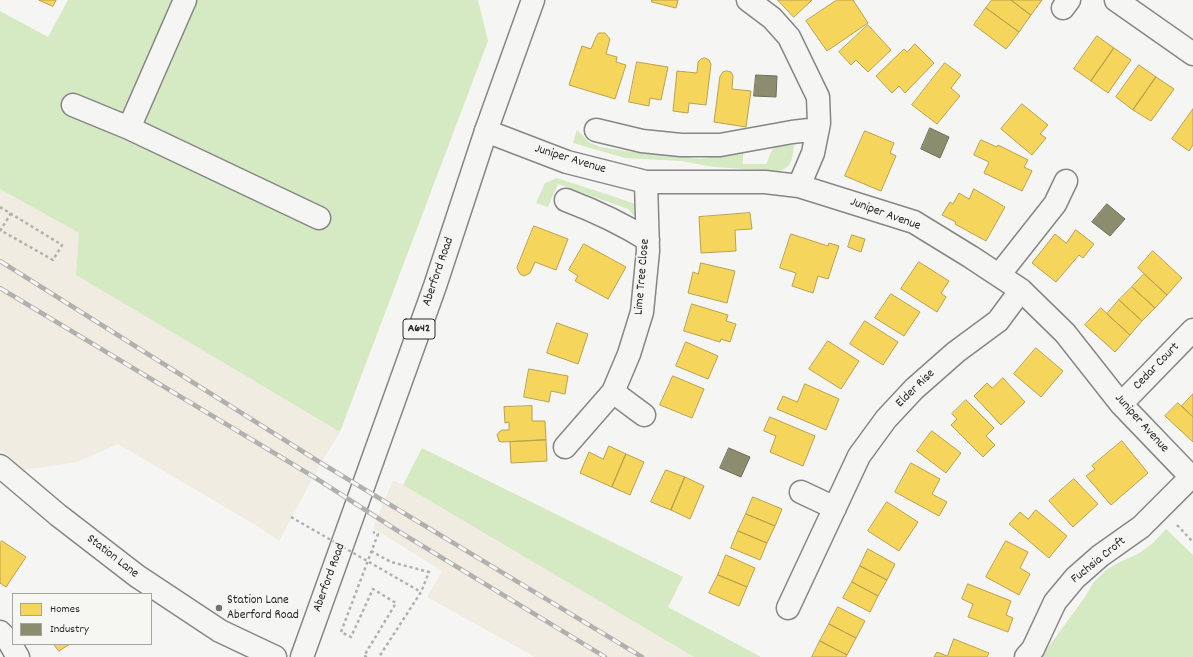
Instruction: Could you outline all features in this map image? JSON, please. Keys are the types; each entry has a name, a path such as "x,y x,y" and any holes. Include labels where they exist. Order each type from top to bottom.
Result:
{"street":[{"path":"129,128 185,0"},
{"name":"Aberford Road","path":"302,657 435,286 486,131 533,0"},
{"path":"748,0 772,18 789,37 818,97 818,130 813,153 799,186"},
{"path":"1116,0 1193,54"},
{"path":"73,105 129,128 318,218"},
{"path":"596,130 642,141 681,145 720,145 792,132 818,130"},
{"name":"Juniper Avenue","path":"486,131 567,162 646,182 765,182 799,186 914,222 1021,290 1065,333 1122,404 1192,479"},
{"path":"999,275 1055,204 1066,180"},
{"name":"Lime Tree Close","path":"565,447 613,392 629,354 642,312 648,251 646,182"},
{"path":"566,200 601,214 627,227 648,240"},
{"name":"Elder Rise","path":"788,608 859,456 886,418 914,389 951,357 998,321 1021,290"},
{"name":"Cedar Court","path":"1122,404 1193,330"},
{"path":"613,392 644,415"},
{"name":"Station Lane","path":"0,466 58,515 137,576 220,632 275,657"},
{"name":"Fuchsia Croft","path":"1026,657 1033,649 1055,602 1075,578 1100,556 1141,527 1192,479"},
{"path":"801,492 835,508"},
{"path":"0,632 8,640 18,657"}],"path":[{"path":"0,207 11,213 62,246 53,260 0,230 11,213"},
{"path":"291,517 421,592"},
{"path":"366,657 364,656 396,603 373,588 350,637 341,632 378,534 367,529"},
{"path":"371,552 391,562 429,572 421,592 379,657"}],"shaded area":[{"path":"0,189 79,233 76,275 340,432 321,463 279,541 257,526 118,444 77,462 24,470 0,449"},
{"path":"393,480 694,657 535,657 427,597 442,571 373,528"}],"green space":[{"path":"68,0 478,0 488,41 340,432 76,275 79,233 0,189 0,11 48,37"},
{"path":"577,130 589,142 600,147 632,152 661,153 700,159 743,151 743,164 767,164 771,153 776,147 794,140 793,156 786,168 776,171 714,167 681,161 625,158 573,143"},
{"path":"557,178 633,203 636,207 636,223 635,217 628,209 558,184 548,207 536,203 545,183"},
{"path":"422,448 683,577 668,607 761,657 694,657 403,485"},
{"path":"1166,529 1193,555 1193,657 1041,657 1085,597 1093,583 1106,570 1138,554 1153,543"}],"building: Homes":[{"path":"39,0 56,0 53,6"},
{"path":"652,0 678,0 676,8 652,2"},
{"path":"778,0 812,0 794,17"},
{"path":"837,0 853,0 868,23 827,51 806,21"},
{"path":"992,0 1011,0 1031,15 1019,32 986,8"},
{"path":"1011,0 1042,0 1031,15"},
{"path":"986,8 1019,32 1006,49 974,25"},
{"path":"868,25 891,50 868,72 856,60 851,65 839,52"},
{"path":"599,33 605,33 610,39 606,54 617,57 616,62 626,65 615,99 569,85 582,46 591,49"},
{"path":"1097,36 1114,48 1091,81 1074,69"},
{"path":"915,44 934,63 905,93 899,86 892,93 876,76 904,49 907,52"},
{"path":"1114,48 1131,60 1108,93 1091,81"},
{"path":"705,58 709,60 711,64 706,105 689,103 688,113 673,111 677,71 697,73 698,62"},
{"path":"637,62 668,67 661,100 650,98 649,106 629,102"},
{"path":"945,63 961,75 951,88 960,96 937,124 912,105"},
{"path":"1139,65 1156,77 1133,110 1116,97"},
{"path":"723,72 731,72 733,76 732,89 751,91 746,127 714,122 720,76"},
{"path":"1156,77 1174,89 1151,121 1133,110"},
{"path":"1022,104 1048,125 1040,134 1046,138 1032,155 1001,129"},
{"path":"1193,109 1193,145 1189,151 1172,139"},
{"path":"865,131 894,143 890,153 896,156 881,191 845,176"},
{"path":"981,140 997,147 998,145 1028,160 1024,167 1032,171 1022,191 984,173 989,162 974,155"},
{"path":"974,189 1005,207 986,241 942,215 950,202 953,204 959,193 969,199"},
{"path":"750,213 752,229 735,230 736,251 701,253 699,217"},
{"path":"534,226 568,239 556,270 535,262 530,273 524,276 520,274 517,268"},
{"path":"1076,230 1094,244 1083,258 1079,255 1056,282 1032,263 1055,234 1066,243"},
{"path":"791,234 828,246 829,243 839,246 828,279 818,276 813,293 792,286 796,273 780,268"},
{"path":"852,235 865,239 861,252 848,247"},
{"path":"584,244 626,267 608,299 575,281 578,276 569,270"},
{"path":"1153,251 1182,278 1167,295 1138,268"},
{"path":"919,262 949,281 941,293 946,297 937,312 901,289"},
{"path":"701,263 735,271 727,303 688,293 693,272 698,274"},
{"path":"1144,274 1167,295 1155,308 1132,287"},
{"path":"1132,287 1155,308 1142,321 1119,300"},
{"path":"891,294 920,312 904,336 875,318"},
{"path":"1119,300 1142,321 1130,335 1107,314"},
{"path":"692,304 728,315 726,321 736,324 730,342 721,339 720,342 684,331"},
{"path":"1101,308 1130,335 1115,352 1085,325"},
{"path":"865,321 898,342 883,365 850,344"},
{"path":"557,323 588,334 578,364 547,353"},
{"path":"828,341 859,361 841,389 809,369"},
{"path":"686,342 718,356 708,379 676,366"},
{"path":"1036,348 1063,371 1041,397 1014,374"},
{"path":"529,369 568,376 565,394 551,391 549,402 524,397"},
{"path":"673,376 704,389 692,418 660,405"},
{"path":"1003,378 1025,402 1001,425 974,396 987,383 992,388"},
{"path":"805,384 839,399 826,430 777,409 783,396 797,402"},
{"path":"1193,394 1193,417 1182,406"},
{"path":"966,400 994,428 986,436 995,445 983,457 951,425 957,419 952,414"},
{"path":"1178,403 1193,417 1193,442 1165,416"},
{"path":"532,406 532,421 545,421 546,440 499,441 497,435 499,432 502,430 509,430 509,422 505,423 504,407"},
{"path":"770,417 815,436 803,466 770,452 776,436 764,431"},
{"path":"932,431 961,453 946,473 917,451"},
{"path":"546,440 547,461 511,463 510,442"},
{"path":"1122,441 1148,473 1111,505 1086,476 1095,469 1092,466"},
{"path":"609,446 626,454 612,487 580,473 589,452 603,459"},
{"path":"626,454 644,462 630,495 612,487"},
{"path":"911,463 940,479 932,494 947,502 939,516 895,492"},
{"path":"666,470 685,477 671,510 651,502"},
{"path":"685,477 704,486 690,519 671,510"},
{"path":"1074,479 1098,504 1073,527 1049,501"},
{"path":"753,497 782,509 775,526 746,514"},
{"path":"887,502 918,522 899,551 868,531"},
{"path":"1036,510 1067,536 1049,558 1009,524 1020,512 1028,519"},
{"path":"746,514 775,526 767,543 738,531"},
{"path":"738,531 767,543 760,560 731,548"},
{"path":"2,541 26,557 6,587 0,583 0,543"},
{"path":"1006,541 1028,552 1020,568 1030,574 1019,595 986,577"},
{"path":"868,549 895,564 887,580 860,566"},
{"path":"726,555 755,568 747,587 718,575"},
{"path":"860,566 887,580 878,596 852,582"},
{"path":"718,575 747,587 739,606 709,593"},
{"path":"852,582 878,596 870,612 843,598"},
{"path":"968,584 1011,601 1006,615 1013,618 1008,632 968,617 973,604 962,599"},
{"path":"838,607 865,621 856,638 829,624"},
{"path":"829,624 856,638 847,655 820,641"},
{"path":"954,639 989,653 987,657 934,657 937,652 947,656"},
{"path":"820,641 847,655 846,657 812,657"},
{"path":"55,645 68,645 59,651"}],"building: Industry":[{"path":"756,75 777,76 776,97 754,96"},
{"path":"930,128 949,137 940,158 921,149"},
{"path":"1107,204 1125,219 1110,236 1092,222"},
{"path":"729,448 750,457 741,477 720,468"}],"railway":[{"path":"0,261 321,463 642,657"},
{"path":"0,288 314,477 398,531 605,657"}],"place":[{"name":"Station Lane Aberford Road","path":"219,608"}]}
